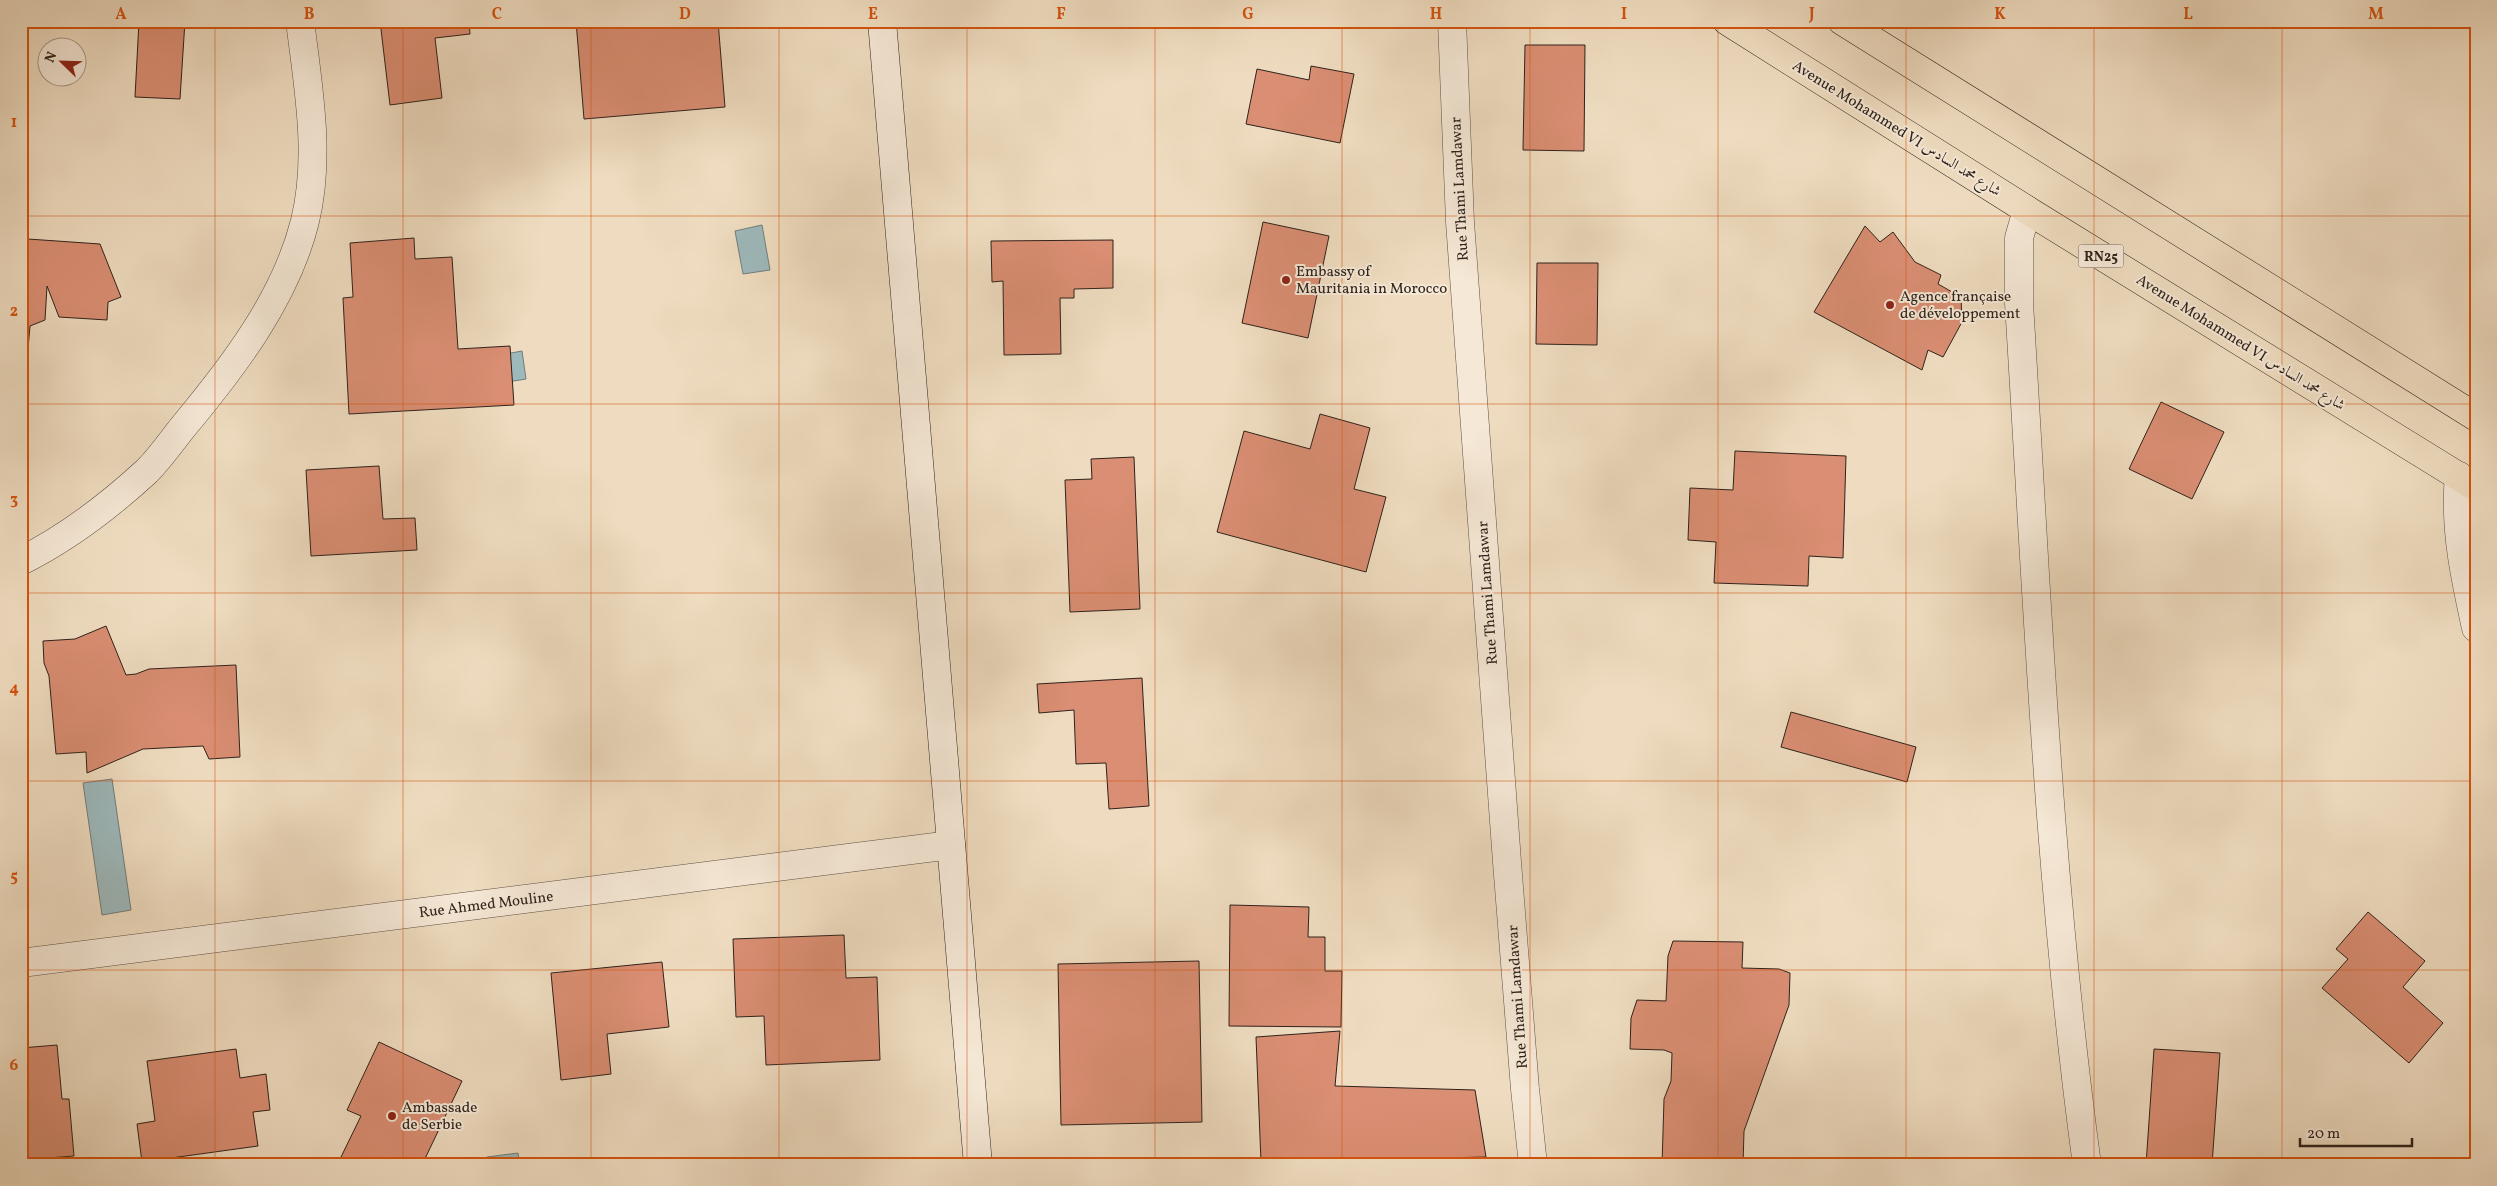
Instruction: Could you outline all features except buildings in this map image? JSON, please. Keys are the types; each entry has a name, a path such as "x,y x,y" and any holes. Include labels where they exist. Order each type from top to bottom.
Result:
{"main road":[{"name":"Avenue Mohammed VI شارع محمد السادس","path":"1727,21 2027,210 2467,481"},
{"path":"1842,21 2476,417"}],"street":[{"path":"21,561 86,522 148,470 220,384 266,311 289,266 305,221 312,178 311,109 300,21"},
{"path":"882,21 978,1165"},
{"name":"Rue Thami Lamdawar","path":"1452,21 1460,232 1524,1089 1533,1165"},
{"path":"2027,210 2019,238 2019,304 2043,715 2076,1080 2087,1165"},
{"path":"2467,481 2456,500 2463,568 2476,628"},
{"name":"Rue Ahmed Mouline","path":"21,963 951,845"}],"water":[{"path":"762,225 770,270 743,274 735,231"},
{"path":"522,351 526,379 483,386 478,359"},
{"path":"112,779 131,910 102,915 83,783"},
{"path":"518,1153 520,1165 488,1165 487,1157"},
{"path":"669,1158 670,1165 617,1165"}],"place":[{"name":"Embassy of Mauritania in Morocco","path":"1286,280"},
{"name":"Agence française de développement","path":"1890,305"},
{"name":"Ambassade de Serbie","path":"392,1116"}]}
